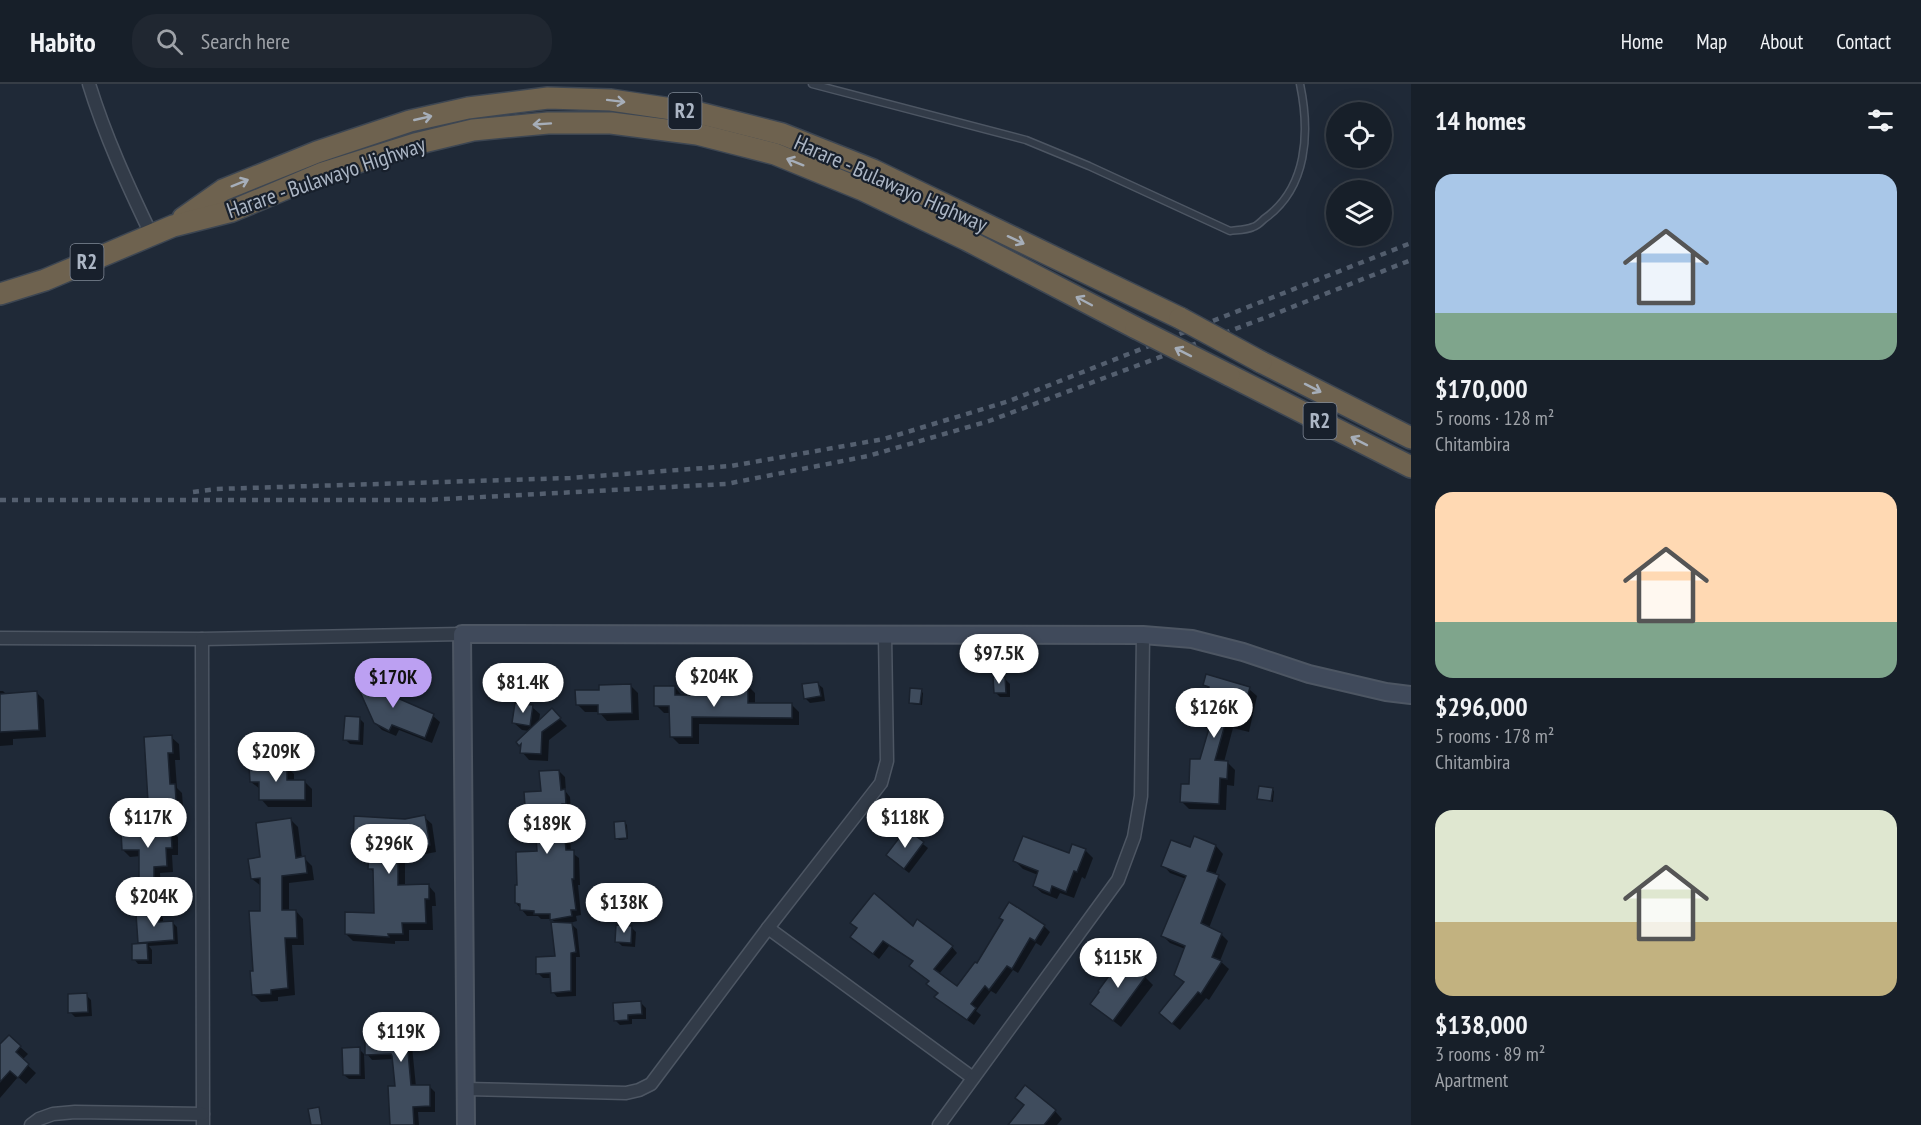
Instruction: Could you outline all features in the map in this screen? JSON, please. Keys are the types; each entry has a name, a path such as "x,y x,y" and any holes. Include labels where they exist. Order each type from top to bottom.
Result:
{"highway":[{"name":"Harare - Bulawayo Highway","path":"173,226 223,190 317,152 410,121 468,108 548,98 611,100 699,113 782,134 873,170 1180,318 1411,438"},
{"name":"Harare - Bulawayo Highway","path":"0,294 45,280 173,226 232,211 323,173 415,144 472,130 548,123 611,123 697,134 775,154 884,200 967,240 1411,467"}],"street":[{"path":"89,84 98,114 151,234"},
{"path":"462,634 466,1125"},
{"path":"0,638 202,639 462,634 1143,635 1192,639 1243,652 1309,674 1386,692 1411,695"},
{"path":"466,1089 626,1093 651,1084 881,783 887,761 885,635"},
{"path":"939,1125 1118,880 1134,837 1142,796 1143,635"},
{"path":"31,1125 53,1114 75,1112 203,1120 202,639"},
{"path":"768,928 973,1078"}],"lane":[{"path":"812,84 1026,140 1089,166 1230,231 1252,228 1278,209 1296,183 1305,149 1305,106 1300,84"}],"building":[{"path":"1206,674 1250,687 1241,725 1226,721 1215,760 1228,761 1227,779 1220,778 1219,804 1180,802 1181,784 1189,784 1190,759 1200,759 1210,725 1195,720 1198,708 1203,710 1209,687 1203,685"},
{"path":"379,675 388,694 434,714 425,738 392,725 389,731 374,723 357,685"},
{"path":"544,676 558,676 558,688 543,687"},
{"path":"993,677 1005,677 1006,693 994,693"},
{"path":"818,682 821,696 804,699 802,684"},
{"path":"748,683 748,703 792,703 792,718 692,717 692,737 670,737 669,706 654,706 654,686 675,686 675,695 731,695 731,684"},
{"path":"631,684 632,713 598,714 598,705 576,705 575,690 599,690 599,685"},
{"path":"910,688 922,689 920,704 909,703"},
{"path":"37,691 39,730 0,732 0,694"},
{"path":"515,703 533,705 530,726 512,723"},
{"path":"552,708 561,718 542,732 541,754 520,753 521,744 519,746 516,742"},
{"path":"345,716 360,717 359,741 343,740"},
{"path":"172,735 173,753 168,753 170,784 175,784 176,800 148,801 144,737"},
{"path":"249,765 287,765 287,780 305,780 305,800 259,800 259,782 250,782"},
{"path":"559,770 561,790 565,789 566,804 562,804 566,850 574,850 574,879 572,879 576,910 571,910 572,916 550,920 550,914 534,914 534,911 520,910 520,904 515,903 516,852 537,851 534,806 525,806 524,792 541,791 539,771"},
{"path":"1259,786 1273,788 1271,801 1257,799"},
{"path":"425,815 430,845 398,851 398,885 429,884 429,899 425,899 426,923 402,923 403,934 388,934 389,937 345,934 345,912 374,913 373,869 368,869 369,851 353,852 354,816 405,819"},
{"path":"291,818 296,858 305,856 307,873 282,876 282,910 296,910 297,938 285,938 288,988 271,990 271,994 252,995 250,971 253,971 249,911 260,911 260,878 251,879 248,859 260,857 256,823"},
{"path":"625,821 627,838 615,839 614,822"},
{"path":"141,825 158,825 158,829 171,828 172,848 166,848 167,866 154,867 154,883 139,883 139,850 122,850 121,831 141,830"},
{"path":"906,829 924,842 904,869 886,855"},
{"path":"1023,836 1069,853 1072,844 1086,849 1066,892 1052,886 1050,893 1033,886 1038,871 1013,861"},
{"path":"1194,836 1216,845 1207,871 1219,875 1201,923 1222,933 1212,957 1222,961 1201,994 1198,992 1172,1024 1159,1013 1184,982 1174,975 1185,946 1161,936 1186,876 1161,866 1171,840 1190,847"},
{"path":"874,893 913,926 917,919 953,946 934,969 957,986 975,962 977,963 1003,920 999,918 1009,902 1045,925 1035,941 1030,938 1012,969 1007,966 989,990 985,986 971,1004 976,1008 967,1020 934,997 938,993 926,984 929,981 909,966 913,961 883,941 873,954 850,937 857,928 850,923"},
{"path":"159,912 159,922 173,921 174,940 138,943 136,914"},
{"path":"551,922 572,923 576,952 571,953 571,991 551,993 550,973 536,974 536,957 555,956"},
{"path":"616,925 632,926 631,943 615,942"},
{"path":"147,943 148,960 132,960 132,944"},
{"path":"1122,958 1146,976 1113,1021 1090,1004"},
{"path":"87,993 88,1012 68,1013 68,994"},
{"path":"641,1001 642,1014 628,1015 628,1020 614,1021 613,1003"},
{"path":"431,1013 432,1038 407,1041 411,1085 430,1085 430,1106 413,1107 414,1125 390,1125 388,1086 395,1086 392,1056 391,1054 365,1055 365,1027 390,1026 389,1017"},
{"path":"9,1035 21,1046 16,1052 29,1064 18,1078 10,1071 0,1082 0,1044"},
{"path":"360,1047 360,1075 343,1075 342,1048"},
{"path":"1025,1085 1056,1110 1044,1125 1008,1125 1024,1105 1015,1098"},
{"path":"319,1107 322,1125 311,1125 308,1109"}],"railway":[{"path":"193,492 216,489 570,478 731,466 884,439 1009,401 1411,243"},
{"path":"0,500 426,500 726,484 868,456 989,421 1267,317 1411,260"}]}
